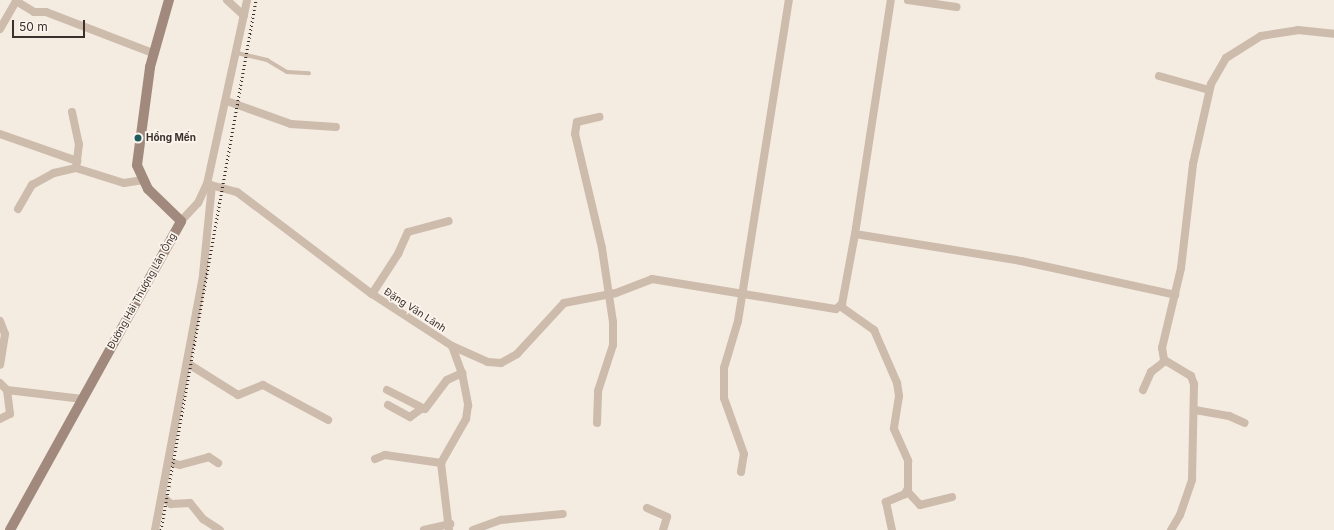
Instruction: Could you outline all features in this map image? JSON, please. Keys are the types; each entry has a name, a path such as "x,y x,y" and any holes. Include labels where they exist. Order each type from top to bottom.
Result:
{"street":[{"path":"0,134 124,184 142,180 138,158 153,53 169,0"},
{"path":"227,0 244,16"},
{"path":"155,530 209,239 209,184 247,0"},
{"path":"741,472 744,454 724,398 723,378 741,294 789,0"},
{"path":"892,0 855,234 840,306 874,330 890,361 899,396 894,429 908,461 907,491 920,505 952,497"},
{"path":"908,0 956,7"},
{"path":"0,29 16,1 34,12 46,12 153,53"},
{"path":"1170,530 1182,510 1192,480 1195,410 1191,376 1165,361 1162,348 1175,296 1193,164 1210,90 1226,58 1261,36 1298,30 1334,34"},
{"path":"1159,76 1210,90"},
{"path":"227,101 297,125 336,127"},
{"path":"72,112 79,144 76,164"},
{"path":"598,422 598,391 613,345 611,294 574,134 577,122 599,117"},
{"path":"18,208 32,185 54,173 76,164"},
{"name":"Đường Hải Thượng Lãn Ông","path":"10,530 181,221 142,180"},
{"path":"181,221 198,203 209,184"},
{"name":"Đặng Văn Lãnh","path":"209,184 237,192 372,294 452,346 488,362 501,363 517,354 564,303 611,294 656,279 830,309 840,306"},
{"path":"372,294 398,254 408,232 448,221"},
{"path":"855,234 1021,261 1175,296"},
{"path":"0,320 5,334 0,365"},
{"path":"424,530 449,527 441,463 467,412 462,373 452,346"},
{"path":"1143,390 1150,372 1165,361"},
{"path":"187,363 238,395 263,385 328,420"},
{"path":"388,405 410,417 421,409 430,407 447,380 462,373"},
{"path":"0,383 7,390 10,414 0,419"},
{"path":"7,390 82,399"},
{"path":"387,390 421,409"},
{"path":"1195,410 1229,416 1245,423"},
{"path":"375,459 385,455 441,463"},
{"path":"168,462 180,465 209,457 218,463"},
{"path":"892,530 886,502 907,491"},
{"path":"162,496 171,504 190,503 203,518 220,530"},
{"path":"647,508 667,517 663,530"},
{"path":"473,530 501,520 563,514"}],"lane":[{"path":"237,53 267,60 287,72 308,73"}],"railway":[{"path":"161,530 256,0"}],"place":[{"name":"Hồng Mến","path":"138,138"}]}
